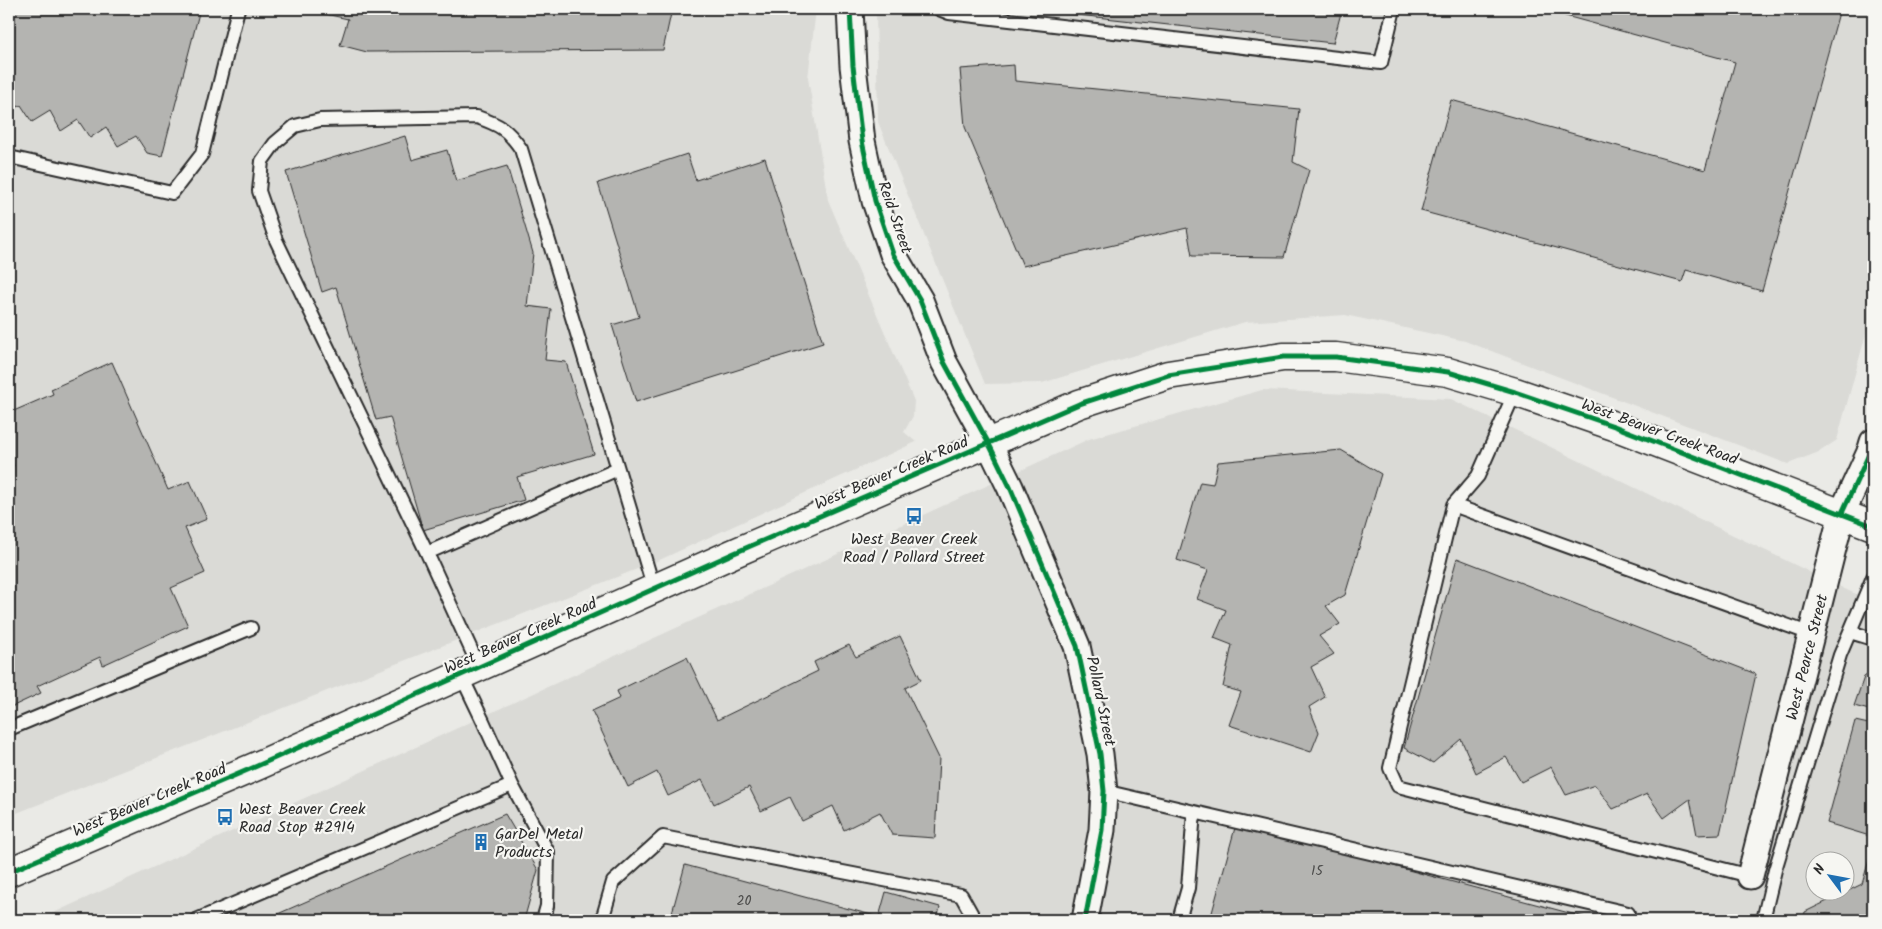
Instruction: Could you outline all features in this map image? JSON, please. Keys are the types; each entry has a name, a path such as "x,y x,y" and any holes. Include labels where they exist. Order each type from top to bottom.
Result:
{"street":[{"name":"Reid Street","path":"850,9 853,66 862,141 875,201 893,254 920,300 944,362 989,444"},
{"name":"West Beaver Creek Road","path":"9,872 257,766 654,589 1079,404 1168,375 1283,357 1336,357 1448,372 1515,392 1614,426 1873,526"},
{"name":"West Pearce Street","path":"1750,876 1842,513 1873,442"},
{"name":"Pollard Street","path":"989,444 1015,498 1078,646 1100,754 1104,791 1102,830 1085,920"}],"lane":[{"path":"9,157 172,193 202,154 238,9"},
{"path":"939,9 949,13 1381,63 1394,9"},
{"path":"543,920 547,906 548,852 512,785 483,721 470,671 427,552 276,240 259,191 262,161 275,143 295,126 320,120 477,117 494,123 511,134 520,150 654,589"},
{"path":"1515,392 1478,476 1453,505 1390,768 1398,786 1750,876"},
{"path":"427,552 618,469"},
{"path":"1453,505 1811,634"},
{"path":"1763,920 1778,860 1840,655 1873,577"},
{"path":"9,729 251,628"},
{"path":"1850,632 1873,639"},
{"path":"196,920 512,785"},
{"path":"1104,791 1628,912 1626,920"},
{"path":"1179,920 1188,888 1194,812"},
{"path":"602,920 613,882 664,836 962,895 975,920"}],"shaded area":[{"path":"9,9 816,9 808,78 828,200 914,401 913,416 904,432 916,442 655,562 9,816"},
{"path":"876,9 1873,9 1873,308 1837,440 1819,452 1788,464 1465,341 1345,315 1245,322 1042,383 985,384 878,122"},
{"path":"1262,390 1451,399 1873,601 1873,920 38,920 1089,439"}],"building":[{"path":"9,9 200,9 162,156 147,153 136,136 118,146 106,127 90,138 78,120 61,131 50,111 32,122 21,105 9,111"},
{"path":"323,9 672,9 663,50 367,52 340,45 348,19 321,13"},
{"path":"1042,9 1342,9 1333,43 1041,11"},
{"path":"1540,9 1840,9 1762,291 1686,270 1682,282 1421,211 1451,100 1705,170 1735,62"},
{"path":"1014,65 1015,81 1299,109 1293,162 1309,170 1284,257 1192,256 1187,228 1023,266 965,127 960,69"},
{"path":"405,136 412,160 447,150 456,181 507,166 533,253 527,306 551,309 545,360 566,362 594,454 517,477 524,500 423,530 390,417 376,420 336,287 322,292 286,172"},
{"path":"687,154 696,180 765,158 823,343 636,402 612,325 639,317 598,183"},
{"path":"112,362 168,490 190,481 207,519 185,528 205,573 171,588 188,626 103,665 100,657 37,686 41,693 9,708 9,469 14,466 9,454 9,413 53,394 51,389"},
{"path":"1341,450 1381,474 1345,595 1326,606 1340,624 1319,636 1334,654 1311,667 1325,697 1309,707 1319,732 1311,752 1229,725 1241,692 1223,687 1232,645 1214,638 1226,610 1197,599 1208,570 1177,560 1200,482 1213,484 1218,462"},
{"path":"1457,558 1756,674 1720,834 1697,835 1690,799 1664,818 1647,794 1613,809 1595,785 1566,795 1551,767 1521,782 1506,757 1476,773 1461,739 1433,763 1404,748"},
{"path":"900,636 921,680 905,688 939,758 935,838 892,835 880,812 844,830 833,806 802,821 790,797 761,811 749,787 714,804 702,780 668,796 657,772 628,787 592,711 620,698 617,691 687,657 717,720 818,671 814,662 849,645 856,657"},
{"path":"1873,671 1873,711 1854,706 1864,677"},
{"path":"1855,721 1873,725 1873,837 1827,823"},
{"name":"GarDel Metal Products","path":"505,814 538,870 524,920 264,920"},
{"path":"1236,824 1584,917 1583,920 1210,920"},
{"path":"1873,846 1873,920 1803,920 1805,912 1825,902 1854,902 1854,888 1862,884"},
{"path":"685,865 879,917 886,892 940,907 937,920 670,920"}],"cycle path":[{"path":"850,9 853,66 862,141 875,201 893,254 920,300 944,362 989,444 1010,487 1077,646 1100,754 1104,791 1102,830 1085,920"},
{"path":"9,872 257,766 732,554 1079,404 1168,375 1283,357 1336,357 1448,372 1515,392 1614,426 1873,526"},
{"path":"1842,513 1873,442"}],"place":[{"name":"West Beaver Creek Road / Pollard Street","path":"914,516"},
{"name":"West Beaver Creek Road Stop #2914","path":"225,817"},
{"name":"GarDel Metal Products","path":"481,842"}]}
